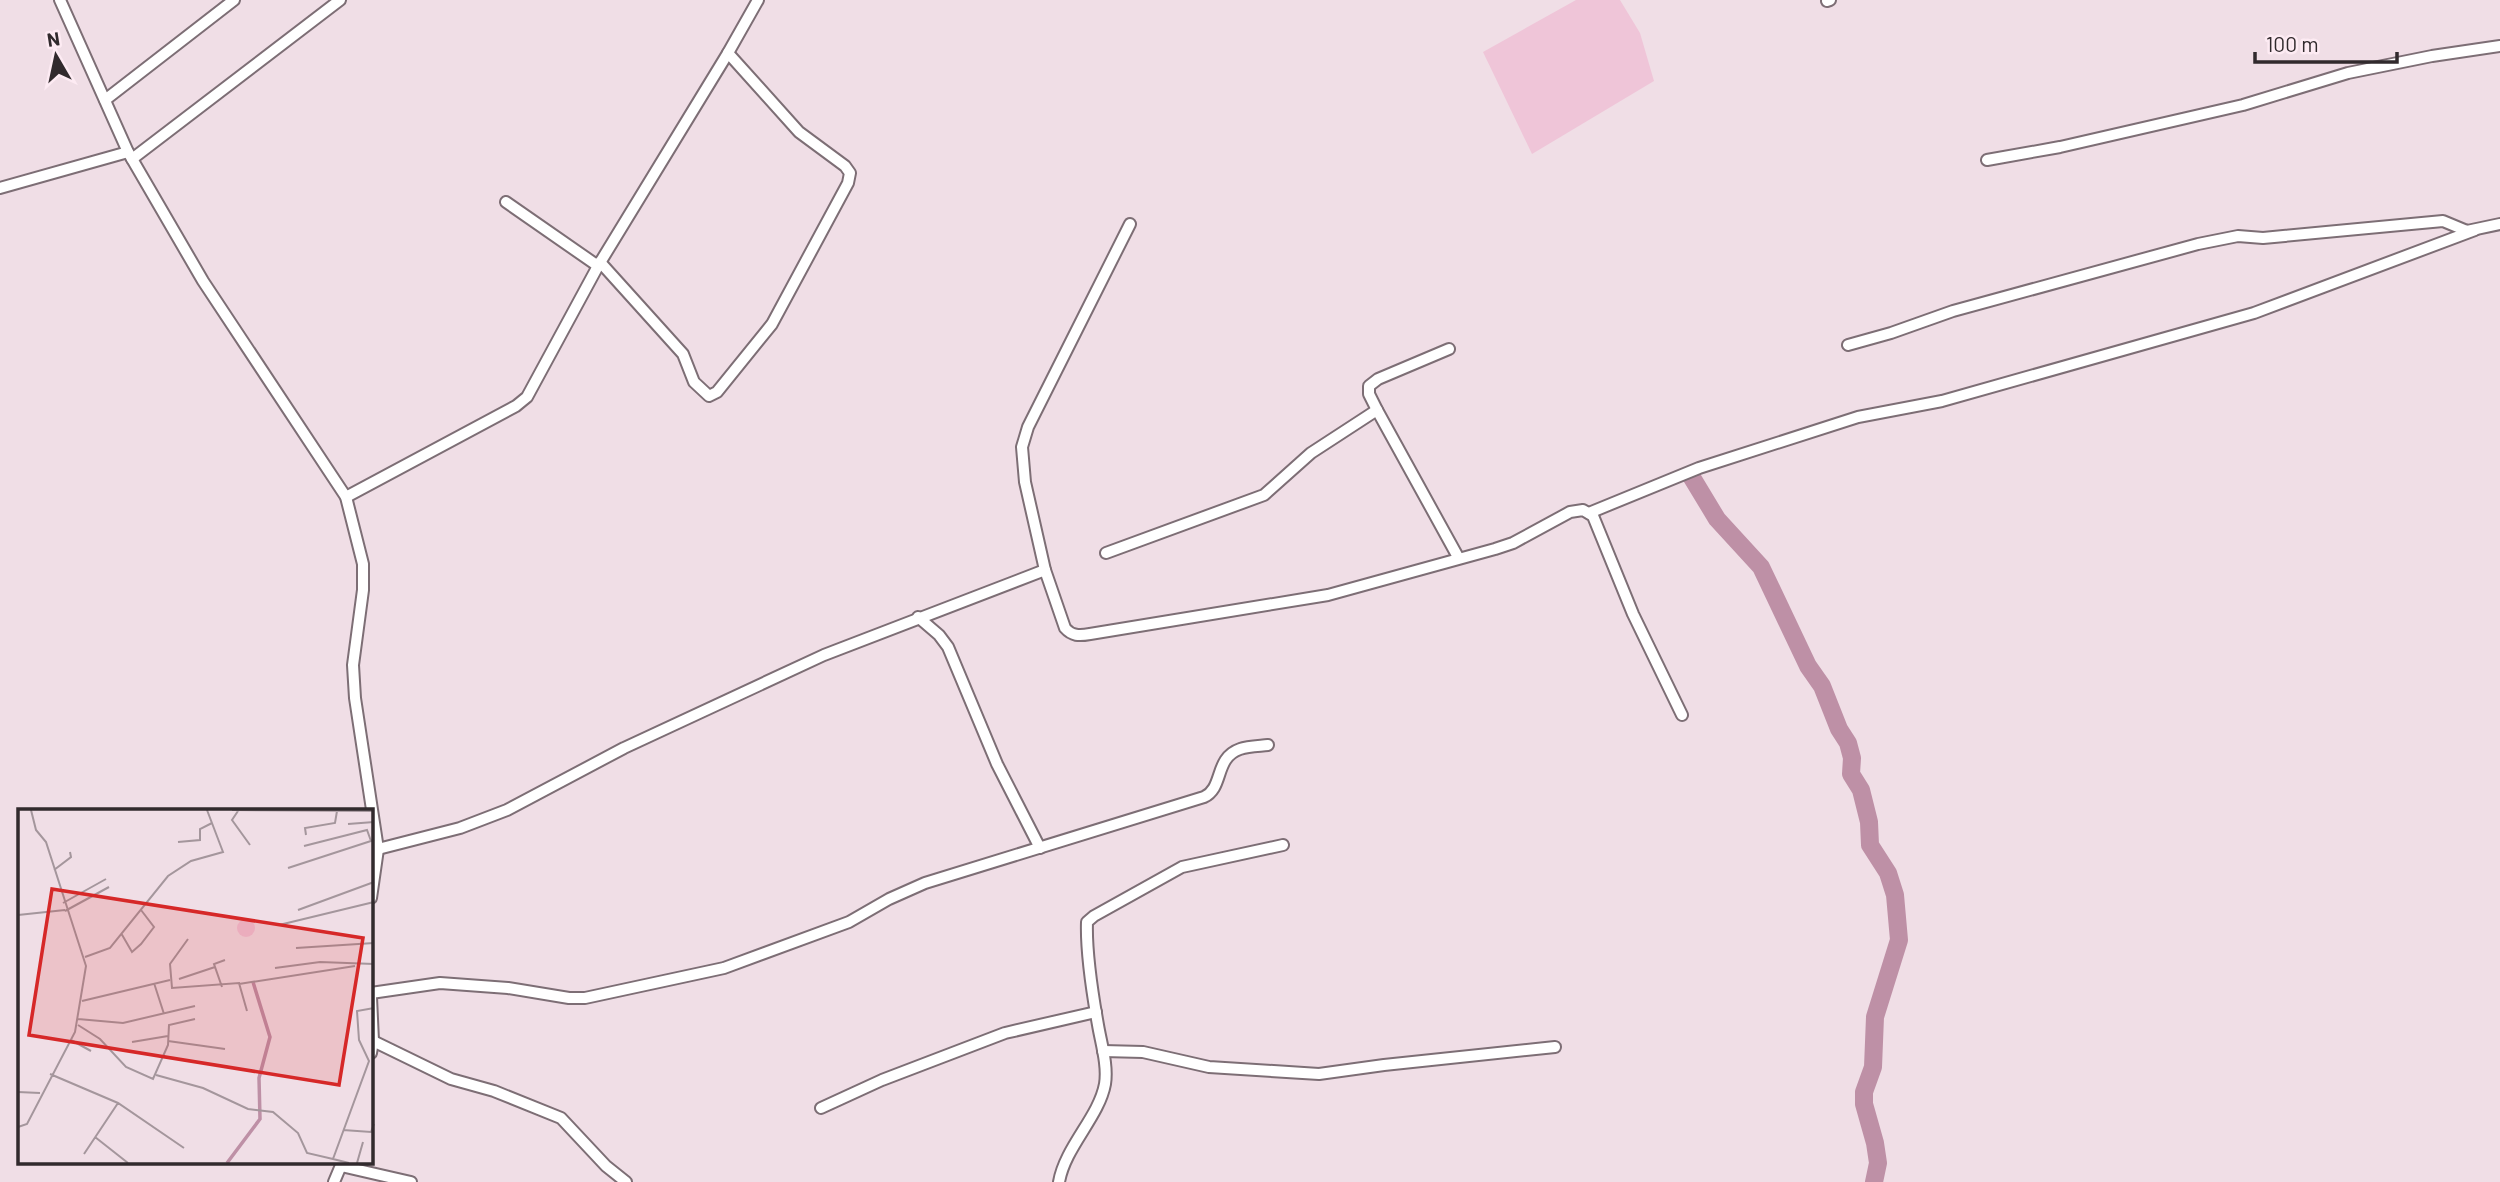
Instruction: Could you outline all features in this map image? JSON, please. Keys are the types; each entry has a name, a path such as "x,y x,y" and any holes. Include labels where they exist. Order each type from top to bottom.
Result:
{"street":[{"path":"61,0 130,156 203,281 346,497 363,564 354,676 372,809"},
{"path":"105,100 234,0"},
{"path":"0,188 130,156 340,0"},
{"path":"346,497 516,406 527,397 599,264 728,54 758,0"},
{"path":"1987,160 2060,147 2243,105 2348,73 2500,46"},
{"path":"506,202 599,264 683,354 694,382 709,396 717,392 772,324 848,183 850,173 845,166 792,125 728,54"},
{"path":"1849,345 1953,311 2198,244 2238,236 2263,238 2443,221 2455,228 2475,230"},
{"path":"1130,224 1024,438 1022,457 1025,482 1045,570 1065,628 1073,635 1328,595 1513,543 1570,512 1577,510 1589,513 1699,468 1858,417 1942,401 2254,313 2475,230 2500,224"},
{"path":"1449,349 1371,383 1368,390 1458,558"},
{"path":"1107,553 1264,495 1311,453 1377,410"},
{"path":"1589,513 1604,539 1633,614 1682,715"},
{"path":"377,849 460,828 507,810 624,748 824,655 1045,570"},
{"path":"918,617 939,635 948,648 997,764 1040,848"},
{"path":"373,995 440,983 585,998 724,968 849,922 889,899 925,883 1204,797 1213,791 1220,768 1231,754 1240,749 1268,745"},
{"path":"373,819 377,849 373,882"},
{"path":"1059,1182 1065,1161 1105,1084 1087,927 1089,919 1182,867 1283,845"},
{"path":"821,1108 882,1080 1005,1033 1096,1012"},
{"path":"373,1047 451,1079 494,1091 561,1118 606,1166 626,1182"},
{"path":"1103,1051 1143,1052 1209,1067 1319,1074 1555,1047"},
{"path":"334,1182 342,1164 411,1182"}],"shaded area":[{"path":"1576,0 1620,0 1640,33 1654,81 1532,154 1483,52"}],"waterway":[{"path":"1691,476 1717,519 1761,567 1808,666 1822,686 1839,729 1848,743 1852,758 1851,774 1861,790 1869,822 1870,845 1888,873 1895,895 1899,940 1875,1017 1873,1067 1864,1092 1864,1104 1878,1163 1874,1182"}]}
